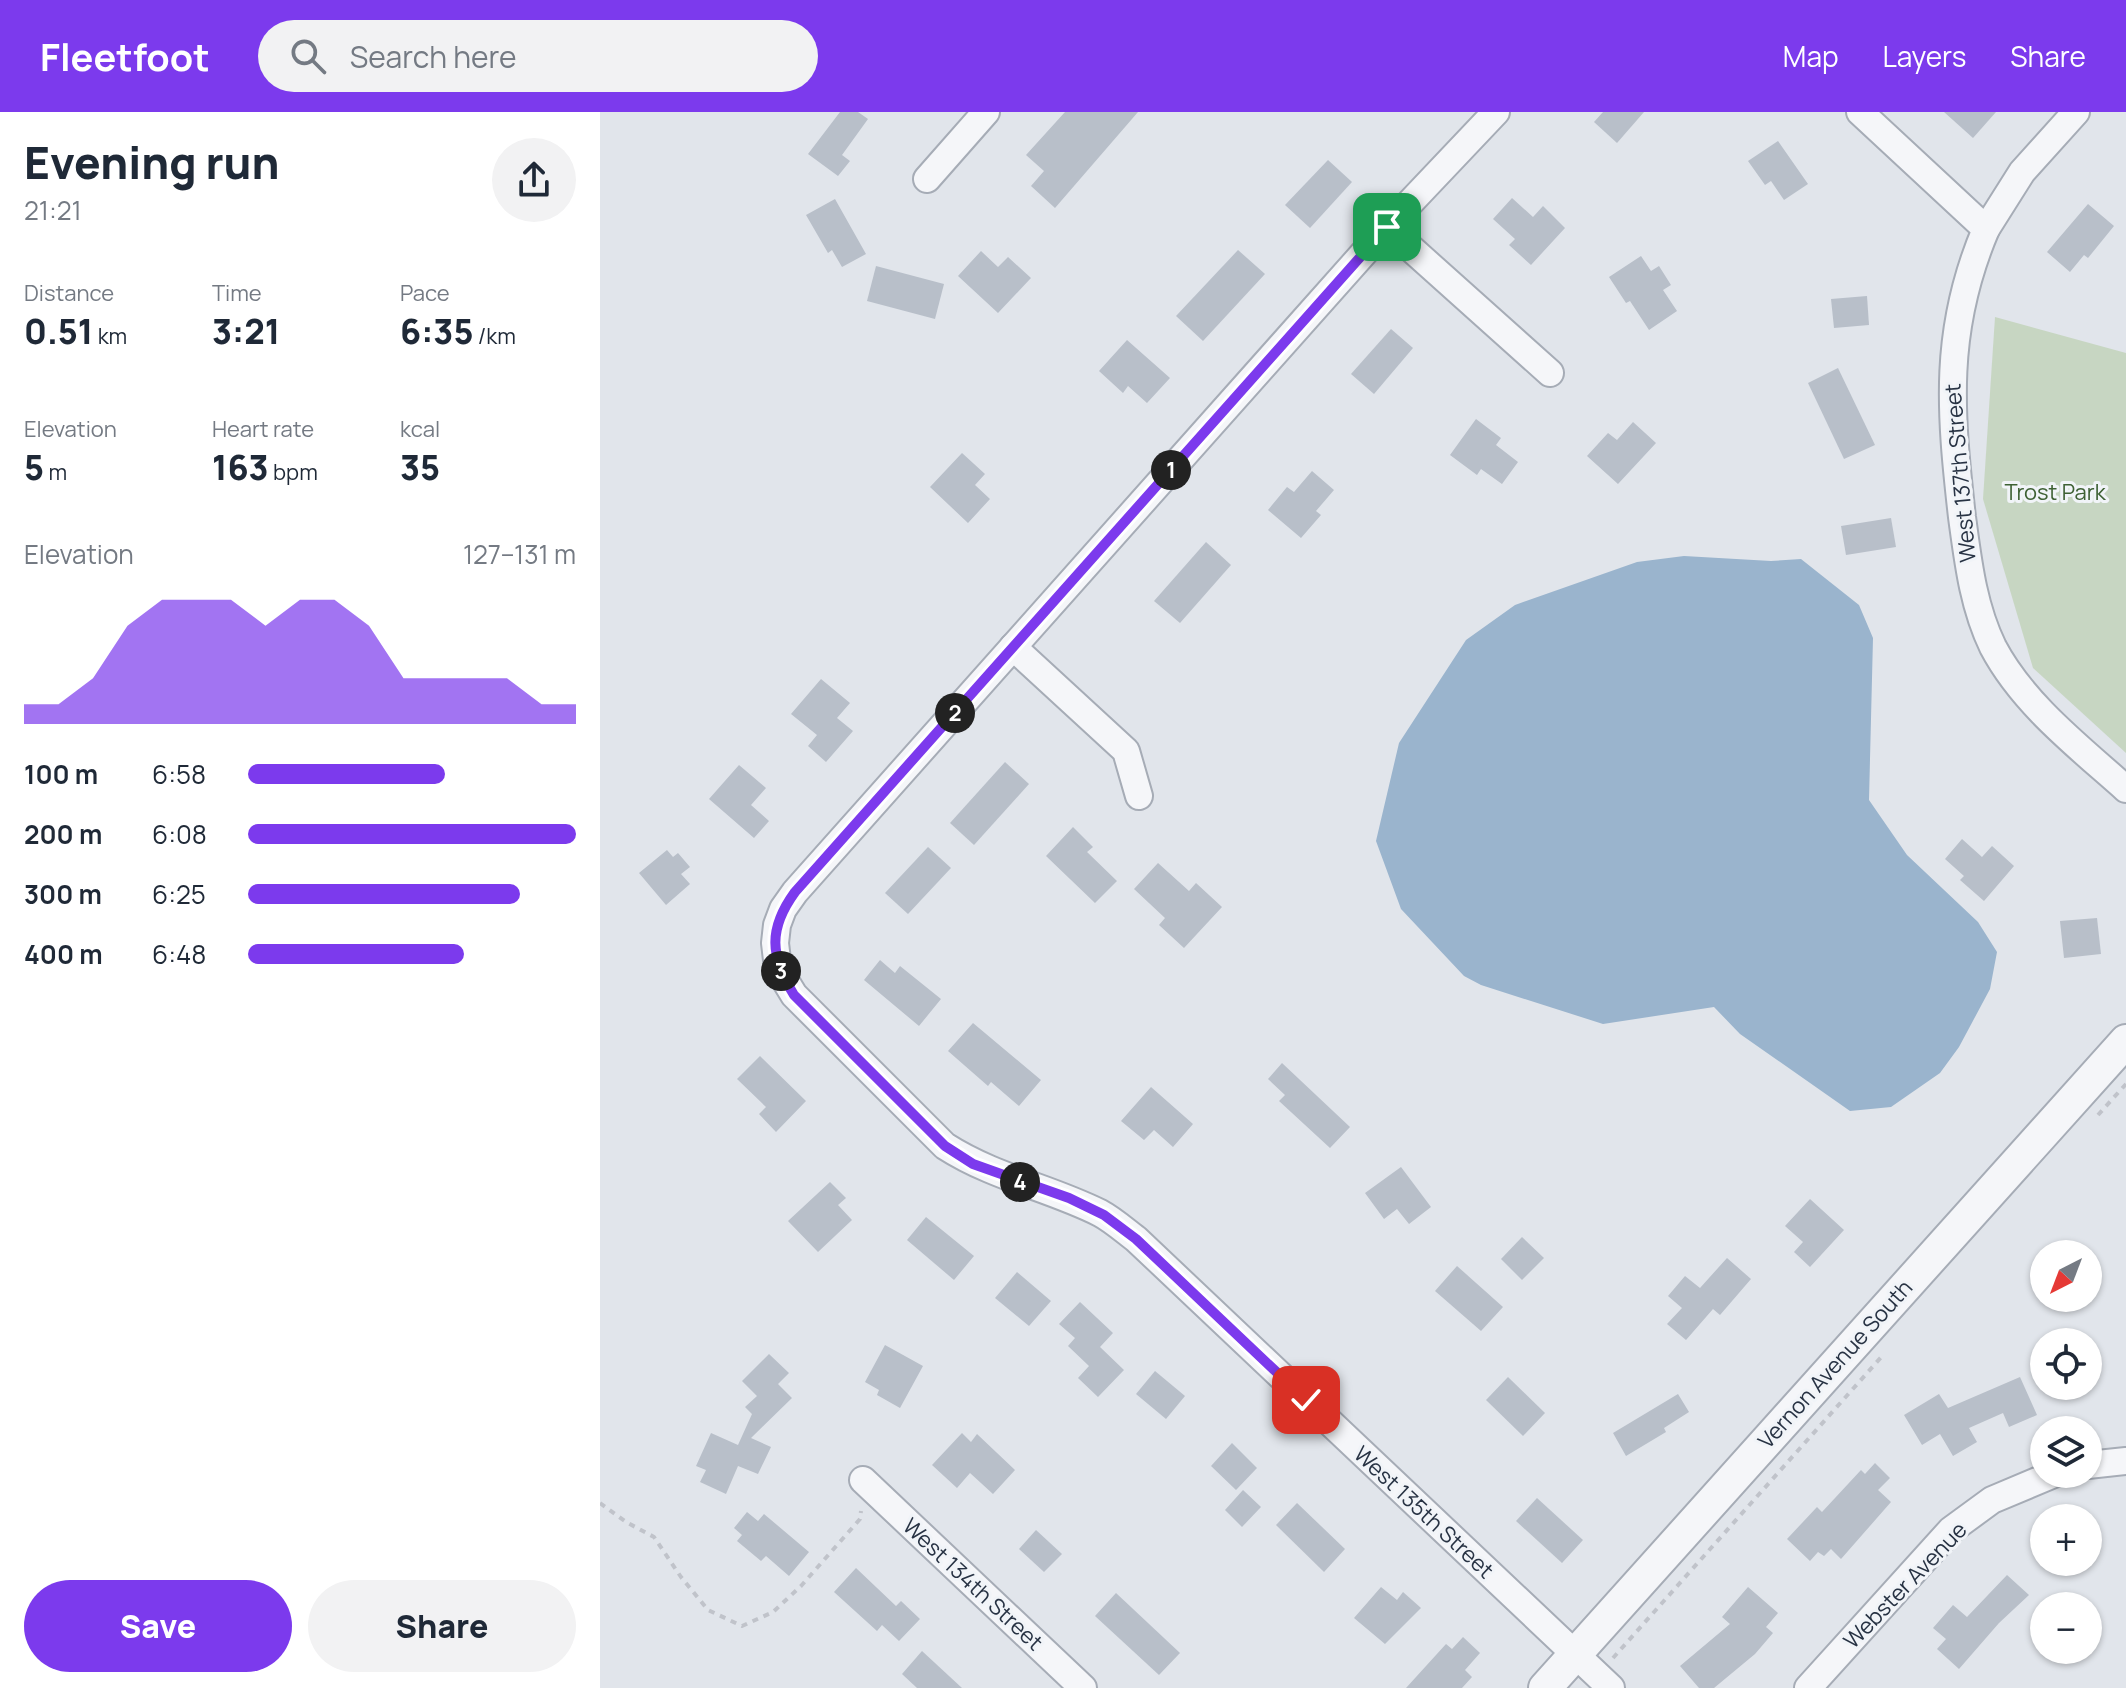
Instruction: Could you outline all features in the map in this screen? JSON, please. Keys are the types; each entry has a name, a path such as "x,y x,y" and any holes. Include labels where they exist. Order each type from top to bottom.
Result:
{"street":[{"path":"927,179 986,112"},
{"path":"1139,796 1126,751 1013,647 1387,227 1496,112"},
{"path":"1860,112 1986,229"},
{"name":"West 137th Street","path":"2076,112 2022,172 1986,229 1973,260 1958,320 1951,373 1955,457 1969,572 1993,646 2011,674 2066,735 2126,789"},
{"path":"1387,227 1550,373"},
{"name":"West 135th Street","path":"1013,647 783,909 775,943 783,977 794,995 945,1146 973,1164 1069,1198 1104,1215 1136,1239 1594,1672"},
{"name":"Vernon Avenue South","path":"1545,1688 1594,1672 2126,1041"},
{"path":"2102,1463 2122,1460"},
{"name":"West 134th Street","path":"863,1480 1083,1688"},
{"name":"Webster Avenue","path":"1808,1688 1951,1530 1992,1500 2030,1482"}],"path":[{"path":"2093,1121 2126,1084"},
{"path":"1594,1672 1885,1353"},
{"path":"600,1503 654,1537 708,1610 742,1626 773,1612 801,1586 860,1519 863,1480"}],"green space":[{"name":"Trost Park","path":"1995,317 2126,353 2126,753 2033,668 1983,499"}],"water":[{"path":"1684,556 1771,561 1801,559 1859,605 1873,638 1869,800 1907,855 1978,922 1997,952 1990,989 1959,1047 1940,1073 1891,1107 1850,1111 1740,1034 1714,1007 1603,1024 1481,985 1464,976 1401,909 1376,841 1399,743 1466,640 1515,605 1637,562"}],"building":[{"path":"840,112 858,112 868,119 842,155 850,161 838,176 808,154"},
{"path":"1065,112 1138,112 1055,208 1031,186 1044,171 1026,155"},
{"path":"1603,112 1644,112 1617,143 1594,122"},
{"path":"1944,112 1996,112 1973,138"},
{"path":"1778,141 1808,184 1784,200 1771,181 1765,185 1748,161"},
{"path":"1328,160 1352,182 1310,228 1285,205"},
{"path":"1512,198 1533,217 1543,206 1565,228 1531,265 1509,245 1515,239 1493,219"},
{"path":"835,199 866,254 842,267 832,250 828,253 806,215"},
{"path":"2088,204 2114,226 2088,258 2084,255 2070,272 2047,252"},
{"path":"1238,250 1265,274 1203,341 1176,316"},
{"path":"981,251 998,267 1008,257 1031,278 998,313 958,276"},
{"path":"1641,256 1651,271 1659,266 1671,285 1663,290 1677,311 1649,330 1609,277"},
{"path":"876,266 944,284 935,319 867,301"},
{"path":"1867,296 1869,325 1834,328 1831,299"},
{"path":"1391,329 1413,348 1374,394 1351,374"},
{"path":"1127,340 1170,378 1147,403 1128,386 1123,393 1099,371"},
{"path":"1838,368 1875,445 1844,459 1808,383"},
{"path":"1476,419 1501,438 1496,445 1518,462 1502,484 1481,469 1477,475 1450,455"},
{"path":"1633,422 1656,443 1618,484 1587,456 1608,433 1617,440"},
{"path":"962,453 985,474 975,485 990,499 968,523 930,487"},
{"path":"1312,471 1334,490 1316,511 1321,515 1301,538 1268,510 1287,487 1294,492"},
{"path":"1891,518 1896,547 1846,555 1841,526"},
{"path":"1206,542 1231,565 1180,623 1154,601"},
{"path":"821,679 850,703 837,718 853,731 826,762 808,746 817,735 791,714"},
{"path":"1005,762 1029,784 974,845 950,823"},
{"path":"739,765 766,788 751,805 769,821 754,838 709,799"},
{"path":"1073,827 1093,847 1087,852 1117,881 1095,903 1046,856"},
{"path":"1962,839 1982,857 1992,846 2014,866 1984,901 1960,880 1964,876 1945,859"},
{"path":"928,847 951,868 908,914 885,893"},
{"path":"667,850 673,857 678,853 690,867 681,874 690,884 666,905 639,873"},
{"path":"1158,863 1189,891 1196,883 1222,907 1184,948 1159,925 1165,918 1134,889"},
{"path":"2097,918 2101,954 2064,958 2060,921"},
{"path":"880,960 895,973 900,966 941,999 919,1026 864,980"},
{"path":"973,1023 1041,1080 1019,1106 991,1082 988,1086 948,1051"},
{"path":"760,1056 806,1101 776,1132 759,1114 766,1107 737,1079"},
{"path":"1282,1063 1350,1127 1330,1148 1279,1101 1285,1095 1268,1079"},
{"path":"1151,1087 1193,1124 1173,1147 1154,1130 1144,1140 1121,1121"},
{"path":"1401,1167 1431,1207 1409,1224 1397,1209 1384,1219 1365,1193"},
{"path":"830,1182 846,1198 838,1205 852,1220 818,1252 788,1221"},
{"path":"1810,1199 1844,1230 1810,1267 1794,1252 1803,1242 1785,1226"},
{"path":"926,1217 974,1256 954,1280 907,1240"},
{"path":"1522,1237 1544,1258 1522,1280 1501,1259"},
{"path":"1727,1258 1751,1279 1720,1315 1713,1309 1686,1340 1667,1324 1682,1308 1668,1296 1685,1276 1700,1288"},
{"path":"1457,1266 1503,1307 1481,1331 1435,1291"},
{"path":"1017,1272 1051,1301 1029,1326 995,1298"},
{"path":"1080,1302 1113,1333 1100,1347 1124,1370 1098,1397 1078,1378 1089,1366 1068,1346 1075,1338 1059,1324"},
{"path":"885,1345 923,1366 900,1408 877,1395 879,1390 865,1382"},
{"path":"769,1354 789,1373 778,1384 792,1398 751,1438 771,1447 758,1474 738,1466 726,1494 700,1482 706,1470 696,1466 711,1433 738,1445 752,1414 745,1407 757,1396 742,1381"},
{"path":"1155,1371 1185,1396 1166,1419 1136,1394"},
{"path":"1508,1377 1545,1413 1523,1436 1486,1400"},
{"path":"2020,1377 2037,1415 2009,1427 2003,1413 1969,1428 1977,1442 1953,1456 1940,1434 1922,1445 1904,1415 1939,1394 1948,1408"},
{"path":"1678,1394 1689,1412 1664,1428 1666,1432 1626,1456 1613,1433"},
{"path":"962,1433 971,1442 977,1434 1015,1470 993,1494 970,1473 957,1488 932,1465"},
{"path":"1232,1443 1257,1468 1236,1490 1211,1466"},
{"path":"1875,1463 1890,1478 1878,1490 1891,1502 1841,1559 1831,1549 1824,1556 1818,1552 1810,1561 1787,1539 1817,1507 1822,1512 1861,1470 1865,1474"},
{"path":"1243,1490 1261,1507 1242,1527 1225,1510"},
{"path":"1537,1498 1583,1540 1562,1563 1516,1521"},
{"path":"1297,1503 1345,1549 1324,1572 1276,1525"},
{"path":"747,1512 758,1521 764,1514 809,1552 789,1576 766,1556 761,1561 737,1541 742,1535 734,1528"},
{"path":"1036,1530 1062,1554 1044,1572 1019,1549"},
{"path":"856,1568 896,1606 901,1601 920,1619 899,1641 882,1625 877,1631 834,1592"},
{"path":"2007,1575 2029,1595 1999,1623 1959,1669 1937,1649 1946,1639 1933,1628 1953,1605 1967,1617"},
{"path":"1381,1587 1397,1600 1403,1592 1421,1608 1385,1644 1354,1618"},
{"path":"1748,1587 1778,1613 1766,1627 1773,1633 1755,1654 1714,1688 1699,1688 1680,1666 1730,1624 1722,1617"},
{"path":"1116,1593 1180,1653 1159,1675 1095,1616"},
{"path":"1463,1637 1480,1653 1465,1670 1472,1677 1462,1688 1406,1688 1446,1644 1452,1649"},
{"path":"922,1651 962,1688 917,1688 902,1674"}],"route":[{"path":"1306,1400 1136,1239 1104,1215 1069,1198 973,1164 945,1146 794,995 783,977 775,943 783,909 795,892 1387,227"}]}
